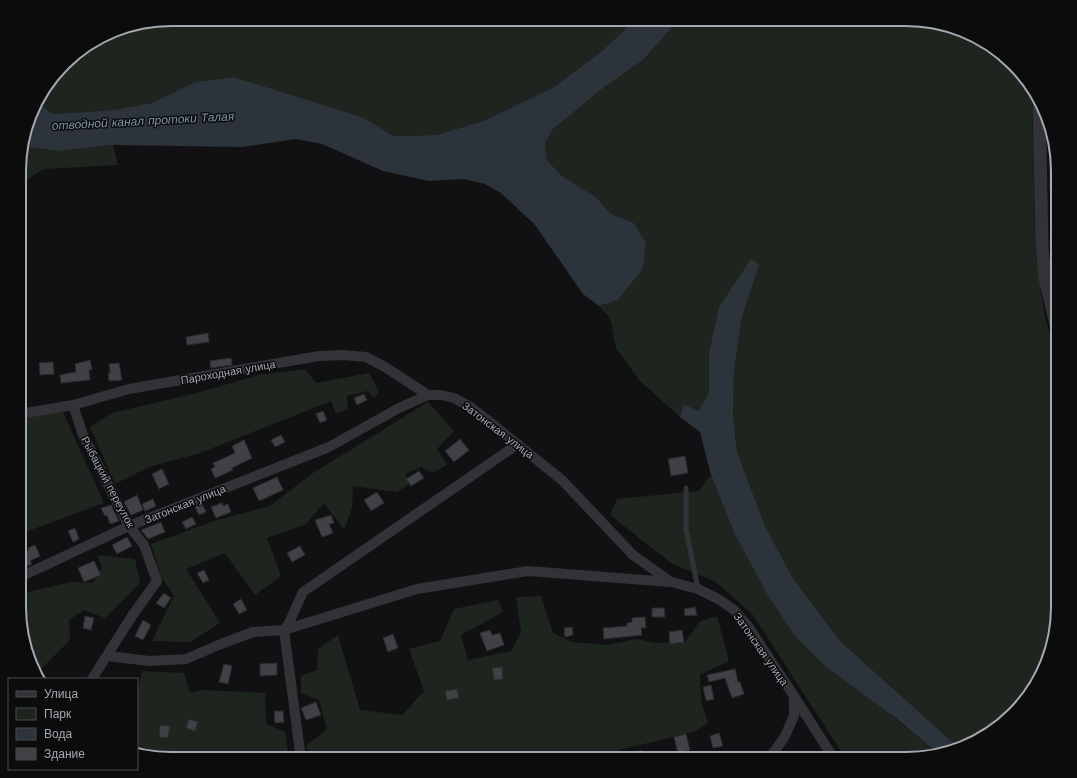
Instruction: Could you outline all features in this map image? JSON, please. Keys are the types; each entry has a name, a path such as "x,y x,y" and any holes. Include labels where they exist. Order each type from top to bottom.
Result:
{"street":[{"path":"1039,114 1042,247 1045,278 1051,303"},
{"name":"Пароходная улица","path":"26,413 73,405 129,389 319,356 343,355 366,357 428,395"},
{"name":"Затонская улица","path":"26,574 129,526 329,447 399,408 428,395 441,395 454,398 475,410 562,480 633,555 671,582 698,589 720,600 734,610 748,626 830,752"},
{"name":"Рыбацкий переулок","path":"73,405 83,435 129,526 144,545 157,581 132,616 93,678"},
{"path":"300,752 284,630 289,623 303,592 518,444"},
{"path":"108,656 149,661 186,659 253,632 284,630 417,589 528,571 671,582"},
{"path":"774,752 784,738 794,716 794,696"}],"lane":[{"path":"686,488 686,529 698,589"}],"green space":[{"path":"629,26 603,50 554,87 486,120 437,135 394,136 362,117 234,77 195,82 152,103 113,110 53,114 42,106 62,75 75,62 91,50 107,41 134,31 152,27"},
{"path":"674,26 925,27 961,37 986,50 1002,62 1015,75 1032,99 1035,251 1045,318 1051,335 1051,616 1046,644 1040,662 1027,687 1015,703 1002,716 986,728 970,737 954,743 840,641 793,578 766,528 737,452 733,414 734,369 742,317 758,265 751,260 709,354 709,393 698,411 684,404 680,417 639,380 616,348 610,318 599,306 618,300 643,269 646,243 634,223 611,214 596,197 562,176 547,160 545,143 553,129 603,88 643,60"},
{"path":"113,145 118,165 44,169 26,180 28,147 58,151"},
{"path":"1050,150 1051,190 1049,188"},
{"path":"1051,239 1051,256 1049,241"},
{"path":"305,369 316,383 369,373 379,391 374,398 367,391 347,396 348,409 336,414 331,401 200,453 149,467 115,484 90,427 112,413 197,393 259,375"},
{"path":"428,402 454,431 437,449 447,465 433,473 421,467 405,474 409,484 397,492 353,486 352,508 344,530 324,503 306,524 267,538 281,576 255,595 225,553 186,569 220,623 190,642 152,641 174,596 161,576 151,544 214,521 270,506 313,473"},
{"path":"62,410 104,503 26,532 26,419"},
{"path":"711,475 735,535 767,594 794,635 933,749 915,752 841,752 753,615 716,582 671,563 610,515 617,499 699,491"},
{"path":"97,555 135,559 140,583 105,618 84,610 69,620 70,640 40,670 31,644 27,626 26,593 71,582 93,583 102,568"},
{"path":"541,596 553,633 572,642 608,645 636,639 655,643 685,642 700,621 717,616 729,661 700,675 701,701 708,723 694,732 610,752 310,752 305,747 327,729 319,700 301,693 301,676 317,670 318,649 338,635 360,710 402,715 424,691 409,649 440,641 454,609 498,600 503,612 461,635 468,660 511,651 521,632 516,597"},
{"path":"142,671 184,673 190,693 202,690 265,693 266,724 285,732 288,752 162,752 138,748 138,689"}],"water":[{"name":"отводной канал протоки Талая","path":"629,26 674,26 643,60 603,88 553,129 545,143 547,160 562,176 596,197 611,214 634,223 646,243 643,269 618,300 599,306 583,294 535,225 501,193 485,184 464,179 429,181 383,171 322,144 296,139 243,147 113,145 58,151 28,147 31,134 42,106 53,114 113,110 152,103 195,82 234,77 362,117 394,136 437,135 486,120 554,87 603,50"},
{"path":"751,259 759,265 742,317 734,369 733,414 737,452 766,528 793,578 840,641 954,743 933,749 897,719 824,665 794,635 767,594 735,535 711,475 700,432 680,417 684,404 698,411 709,393 709,354 719,307"}],"building":[{"path":"208,333 209,342 187,345 186,337"},
{"path":"231,358 232,365 211,368 210,361"},
{"path":"90,360 92,370 89,370 90,380 61,383 60,375 76,372 75,364"},
{"path":"53,362 54,374 40,375 39,363"},
{"path":"119,363 122,380 109,381 109,364"},
{"path":"364,394 367,400 357,405 354,398"},
{"path":"323,411 327,420 320,423 316,414"},
{"path":"281,435 285,442 275,447 271,440"},
{"path":"460,439 469,450 454,462 445,451"},
{"path":"244,440 252,458 232,468 233,470 215,478 211,469 215,467 213,463 235,453 232,446"},
{"path":"685,456 688,473 671,476 668,459"},
{"path":"162,469 169,484 159,489 152,474"},
{"path":"419,471 424,478 411,486 406,479"},
{"path":"277,477 283,490 259,501 253,488"},
{"path":"377,492 384,503 371,511 364,500"},
{"path":"137,495 143,510 131,515 124,502"},
{"path":"153,499 156,506 145,511 142,504"},
{"path":"222,503 223,506 228,504 231,512 216,518 211,507"},
{"path":"202,504 206,512 199,515 195,507"},
{"path":"111,505 119,521 110,524 107,515 105,516 101,508"},
{"path":"331,515 334,523 329,524 333,533 322,537 315,520"},
{"path":"192,517 196,524 186,529 182,522"},
{"path":"161,522 165,532 148,539 141,530"},
{"path":"75,528 79,539 73,542 68,531"},
{"path":"127,537 132,546 117,554 112,545"},
{"path":"35,545 40,556 30,561 32,564 26,567 26,551 29,550 28,548"},
{"path":"300,546 305,555 292,562 287,553"},
{"path":"94,561 101,575 84,582 78,568"},
{"path":"204,570 209,580 203,583 197,573"},
{"path":"164,593 171,598 164,608 156,603"},
{"path":"241,599 247,610 239,614 233,604"},
{"path":"695,607 697,615 685,616 684,609"},
{"path":"652,608 664,608 665,617 652,617"},
{"path":"85,616 94,618 91,630 83,628"},
{"path":"645,617 646,628 641,628 642,635 604,639 603,628 627,626 627,623 632,622 632,618"},
{"path":"143,620 151,625 143,640 135,636"},
{"path":"572,627 573,635 565,637 564,628"},
{"path":"490,630 492,635 500,633 504,645 487,651 480,633"},
{"path":"682,630 684,642 670,644 669,632"},
{"path":"393,634 398,648 388,652 383,638"},
{"path":"277,663 277,675 260,676 260,664"},
{"path":"224,664 232,666 228,684 219,682"},
{"path":"502,667 503,679 494,680 492,668"},
{"path":"735,669 738,682 740,682 744,694 732,698 725,678 709,682 707,675"},
{"path":"711,685 714,699 706,701 703,687"},
{"path":"457,689 459,698 447,700 445,691"},
{"path":"316,702 321,715 306,720 301,708"},
{"path":"274,711 283,711 284,722 275,723"},
{"path":"189,719 198,722 195,731 186,728"},
{"path":"160,725 170,726 168,738 159,737"},
{"path":"719,733 723,746 713,748 710,736"},
{"path":"686,734 690,750 678,752 674,737"}]}
